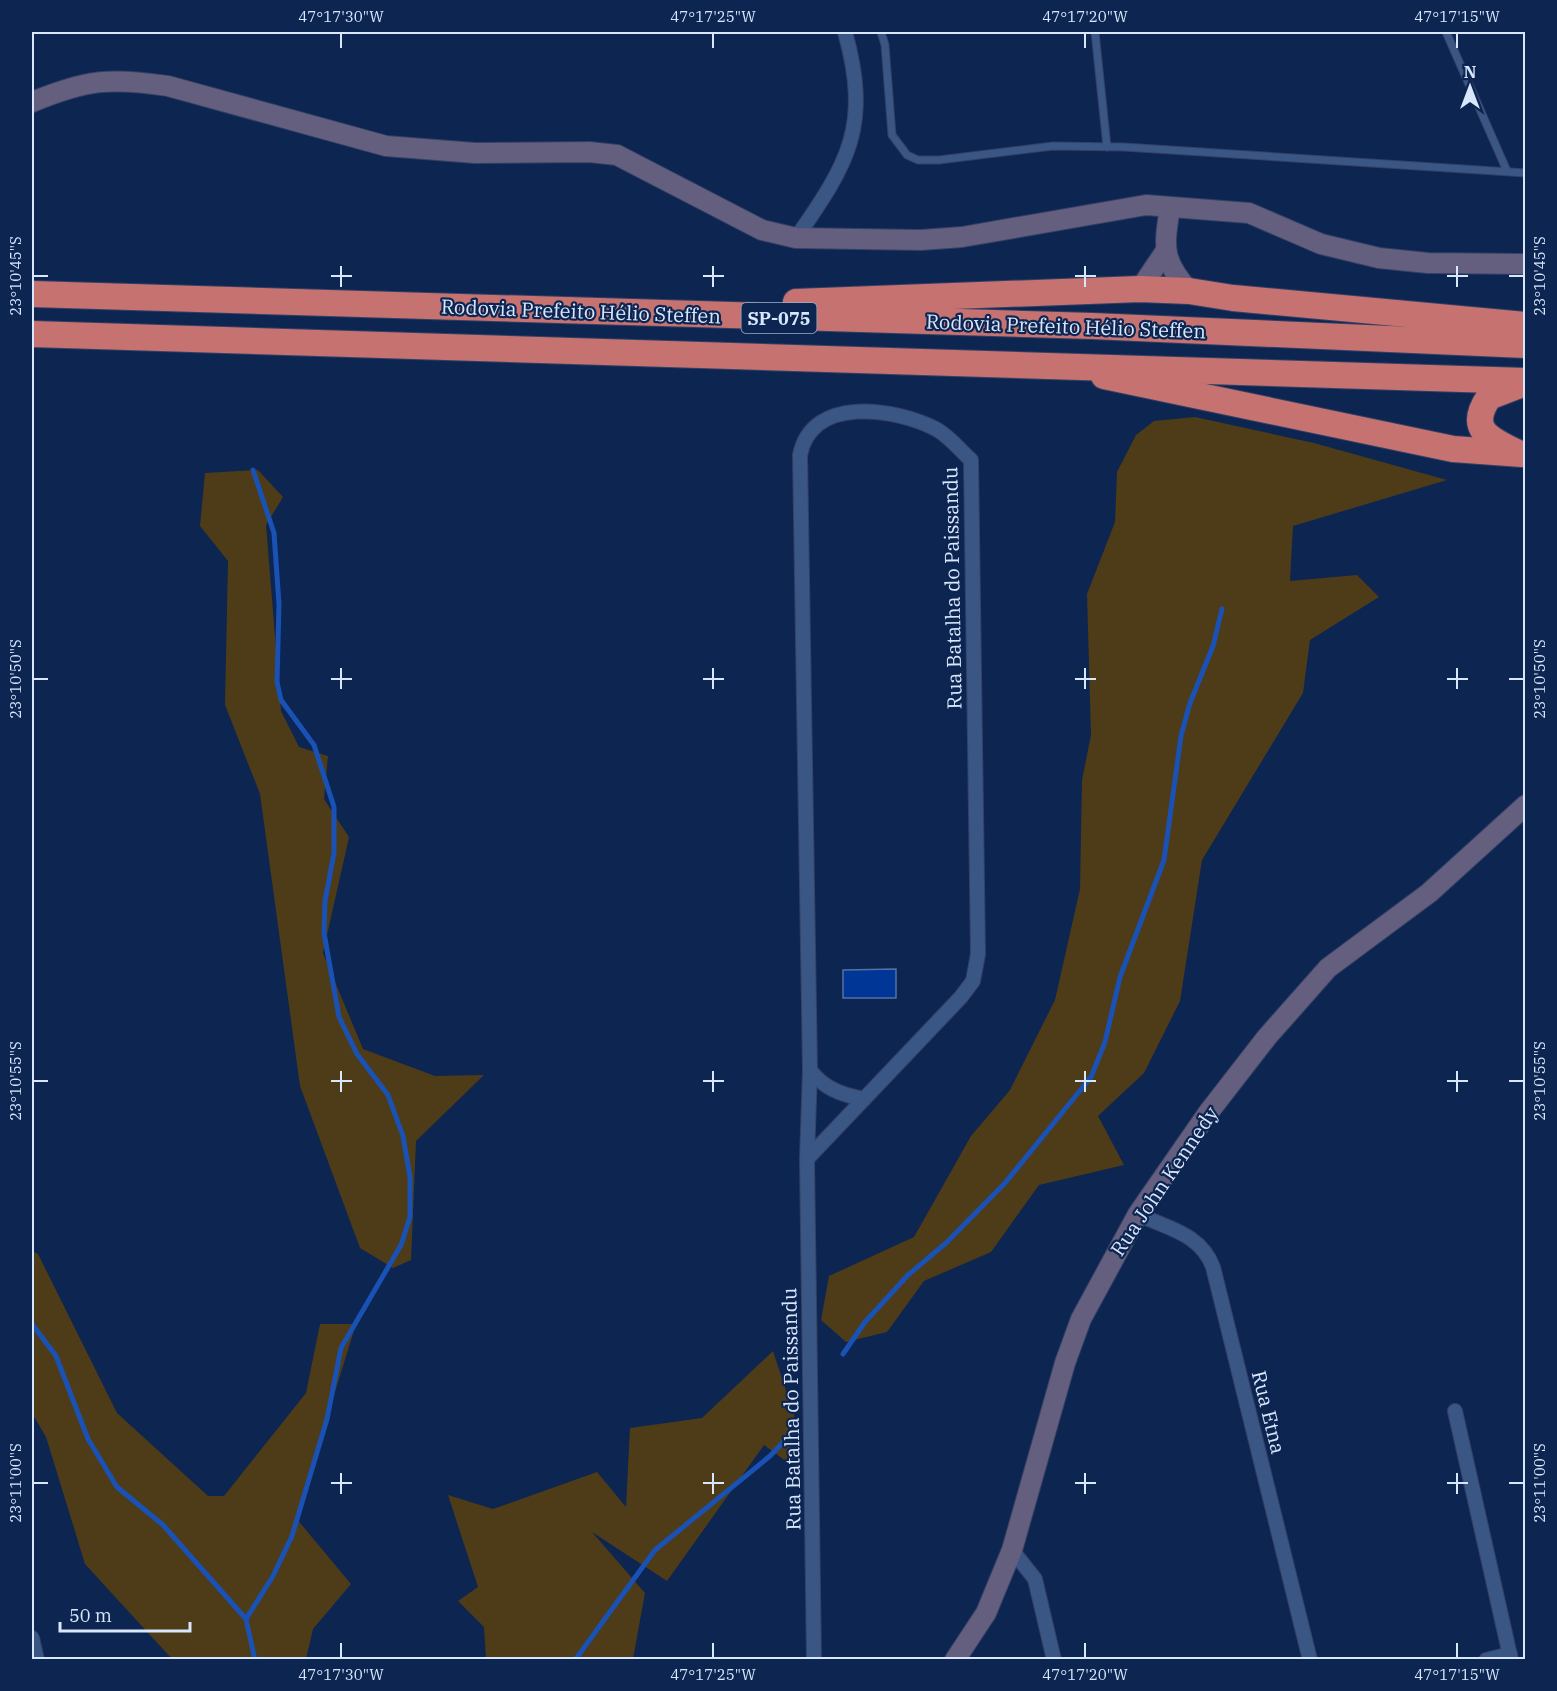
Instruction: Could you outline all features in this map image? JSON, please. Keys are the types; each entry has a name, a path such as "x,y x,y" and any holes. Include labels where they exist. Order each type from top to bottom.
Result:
{"highway":[{"path":"510,309 904,299 1140,289 1189,291 1233,298 1526,325"},
{"name":"Rodovia Prefeito Hélio Steffen","path":"32,294 1092,326 1526,345"},
{"name":"Rodovia Prefeito Hélio Steffen","path":"32,334 1060,364 1526,382"},
{"path":"1060,364 1134,384 1453,448 1524,454"},
{"path":"1524,454 1484,434 1480,425 1480,415 1489,397 1526,382"}],"street":[{"path":"796,238 829,190 852,142 857,113 855,79 845,32"},
{"path":"32,102 83,83 127,81 168,86 386,146 475,153 604,153 632,162 762,230 796,238 931,239 1015,229 1076,215 1146,205 1249,213 1321,244 1379,258 1428,263 1526,264"},
{"path":"1140,289 1165,252 1170,207"},
{"path":"1165,252 1180,280 1189,291"},
{"name":"Rua Batalha do Paissandu","path":"807,1159 961,998 973,981 978,954 971,459 939,430 903,416 871,411 821,420 812,426 803,440 800,455 810,1070 807,1159 814,1659"},
{"name":"Rua John Kennedy","path":"955,1659 986,1613 1012,1550 1065,1363 1081,1319 1138,1214 1208,1113 1267,1037 1328,968 1429,893 1526,805"},
{"path":"810,1070 817,1080 833,1090 864,1100"},
{"name":"Rua Etna","path":"1138,1214 1200,1243 1208,1252 1310,1659"},
{"path":"1455,1411 1511,1657 1486,1659"},
{"path":"1012,1550 1035,1579 1054,1659"},
{"path":"32,1638 37,1659"}],"lane":[{"path":"881,32 885,45 892,135 907,155 918,160 939,160 1053,146 1107,147 1526,173"},
{"path":"1095,32 1107,147"},
{"path":"1446,32 1507,171"}],"shaded area":[{"path":"1195,417 1314,443 1447,480 1293,526 1290,581 1357,575 1379,597 1310,640 1303,693 1202,860 1180,1001 1144,1073 1098,1116 1124,1165 1039,1185 991,1252 924,1281 887,1332 846,1342 821,1320 829,1276 914,1237 971,1136 1010,1090 1055,1000 1080,889 1082,780 1091,735 1087,594 1115,522 1117,472 1136,435 1154,421"},
{"path":"258,470 283,497 266,525 281,711 299,747 328,756 324,799 349,837 323,953 363,1049 435,1076 484,1075 416,1141 411,1260 393,1268 360,1248 300,1086 260,794 225,705 228,561 200,526 205,473"},
{"path":"32,1251 38,1254 117,1413 208,1496 224,1496 306,1393 320,1324 356,1324 296,1518 351,1584 313,1629 306,1659 172,1659 85,1564 46,1437 32,1413"},
{"path":"773,1351 794,1415 802,1473 764,1445 667,1581 592,1532 645,1593 633,1659 486,1659 484,1627 458,1601 478,1587 448,1495 493,1509 597,1472 626,1507 630,1428 702,1418"}],"building":[{"path":"896,969 896,998 843,998 843,970"}],"waterway":[{"path":"246,1619 273,1576 292,1536 327,1419 341,1348 401,1245 410,1217 410,1177 403,1136 388,1095 357,1054 339,1017 324,933 325,901 334,853 334,807 314,745 281,700 277,682 279,604 274,533 253,470"},
{"path":"843,1354 865,1322 908,1275 946,1243 1005,1183 1091,1077 1105,1042 1120,977 1164,860 1181,736 1190,703 1213,646 1222,609"},
{"path":"32,1324 56,1356 88,1439 117,1487 163,1525 246,1619 255,1660"},
{"path":"575,1660 655,1550 770,1456 794,1431"}]}
